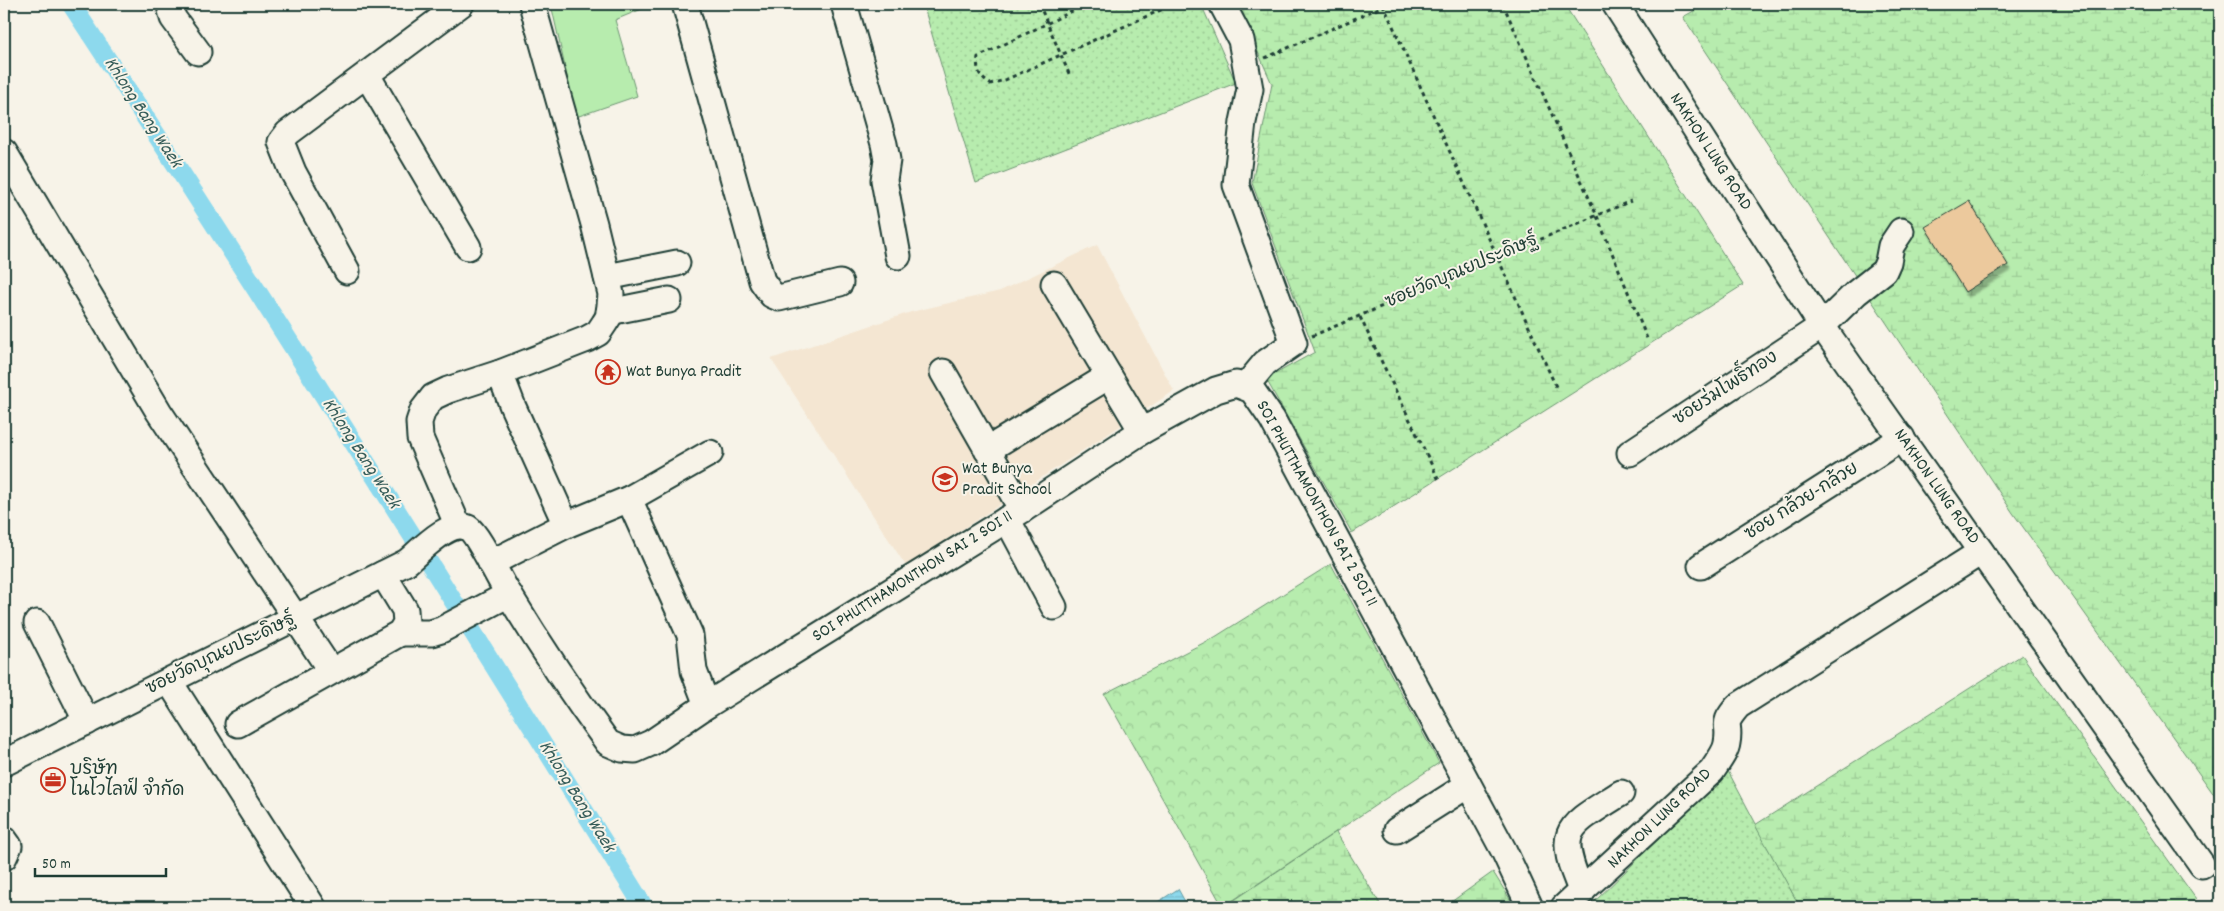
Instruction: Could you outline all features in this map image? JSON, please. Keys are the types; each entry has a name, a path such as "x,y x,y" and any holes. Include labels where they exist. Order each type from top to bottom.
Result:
{"street":[{"path":"171,4 173,18 198,52"},
{"path":"348,271 293,172 281,142 288,133 461,4"},
{"path":"458,526 420,438 419,422 423,410 433,397 448,390 500,373 598,333 609,312 611,294 594,224 532,4"},
{"path":"685,4 762,280 772,295 779,298 840,283"},
{"path":"844,4 884,144 887,160 884,180 898,256"},
{"path":"1222,4 1241,40 1250,89 1243,122 1236,184 1294,343 1265,363 1245,387"},
{"name":"NAKHON LUNG ROAD","path":"1573,900 1712,771 1727,744 1726,726 1729,716 1738,706 1981,552 1822,326 1615,4"},
{"path":"366,75 468,247"},
{"path":"4,152 159,412 294,618 331,671"},
{"name":"ซอยร่มโพธิ์ทอง","path":"1630,452 1822,326 1884,271 1888,262 1890,246 1901,231"},
{"path":"607,277 677,263"},
{"path":"1054,284 1142,431"},
{"path":"609,312 670,300"},
{"path":"943,372 986,450 1054,607"},
{"path":"500,373 513,408 566,525"},
{"path":"986,450 1109,376"},
{"name":"SOI PHUTTHAMONTHON SAI 2 SOI 11","path":"458,526 468,528 491,563 498,600 608,743 622,749 635,750 651,743 708,705 1015,514 1142,431 1216,390 1236,384 1245,387 1252,390 1272,419 1504,851 1530,907"},
{"name":"ซอย กล้วย-กล้วย","path":"1701,566 1902,438"},
{"path":"491,563 566,525 629,499 710,453"},
{"path":"629,499 690,635 694,671 708,705"},
{"name":"ซอยวัดบุณยประดิษฐ์","path":"4,763 407,562 433,540 458,526"},
{"path":"1981,552 2202,865"},
{"path":"383,574 405,610 406,623 400,633"},
{"path":"238,724 400,633 431,633 458,622 498,600"},
{"path":"37,623 87,722"},
{"path":"169,681 313,907"},
{"path":"1397,830 1468,785"},
{"path":"1573,900 1572,868 1566,841 1576,822 1621,793"},
{"path":"4,838 8,846 4,857"}],"path":[{"path":"1039,4 1070,76"},
{"path":"1087,4 978,57 976,68 983,80 990,84 1005,80 1163,9 1167,4"},
{"path":"1247,66 1388,4"},
{"path":"1504,4 1648,341"},
{"path":"1383,5 1557,389"},
{"name":"ซอยวัดบุณยประดิษฐ์","path":"1294,343 1360,317 1496,256 1631,201"},
{"path":"1360,317 1440,480"}],"shaded area":[{"name":"Wat Bunya Pradit School","path":"1097,245 1174,391 906,566 771,359 911,312 1000,291"}],"green space":[{"path":"551,4 654,4 615,20 637,96 576,117"},
{"path":"923,4 1201,4 1236,83 976,183"},
{"path":"1237,4 1564,4 1743,285 1352,533 1266,379 1315,352 1252,183 1272,84"},
{"path":"1706,4 2220,4 2220,803 2013,513 1683,17"},
{"path":"1331,564 1439,763 1223,907 1104,694 1215,637"},
{"path":"2022,655 2196,899 2187,907 1800,907 1755,825"},
{"path":"1728,771 1800,907 1589,907"},
{"path":"1336,832 1382,907 1224,907"},
{"path":"1493,872 1515,907 1444,907"}],"water":[{"path":"1178,889 1188,907 1150,907"}],"building":[{"path":"1969,201 2008,265 1965,292 1925,227"}],"waterway":[{"name":"Khlong Bang Waek","path":"71,4 217,228 644,907"}],"place":[{"name":"Wat Bunya Pradit","path":"608,372"},
{"name":"Wat Bunya Pradit School","path":"945,479"},
{"name":"บริษัท โนโวไลฟ์ จำกัด","path":"53,780"}]}
